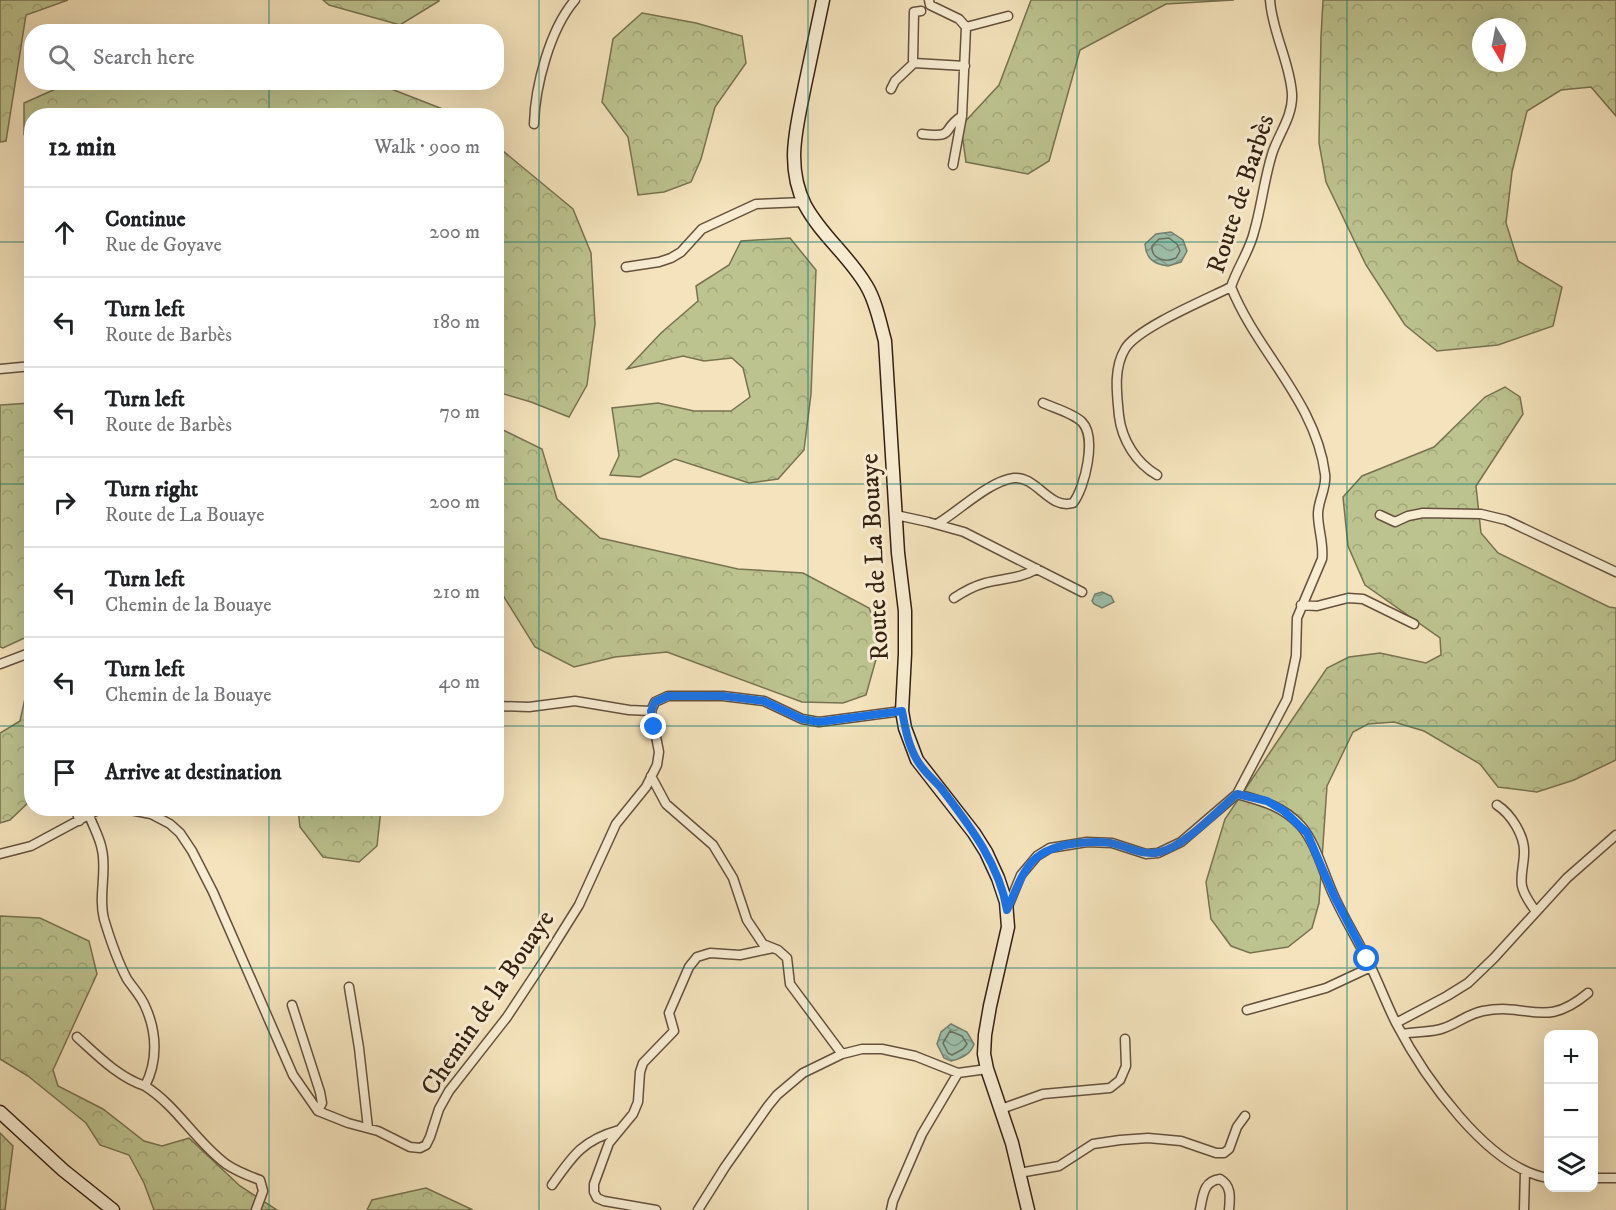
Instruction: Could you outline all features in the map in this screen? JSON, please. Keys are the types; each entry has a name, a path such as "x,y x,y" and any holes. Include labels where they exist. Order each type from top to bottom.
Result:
{"main road":[{"name":"Route de La Bouaye","path":"823,0 796,118 794,142 797,185 818,225 854,267 867,287 885,341 898,554 906,633 902,711 916,760 958,811 986,852 998,878 1007,910 1008,927 985,1035 984,1054 1028,1210"},
{"path":"0,1112 63,1170 113,1210"}],"street":[{"path":"534,124 534,111 544,64 568,8 575,0"},
{"path":"929,0 930,5 959,19 966,27 962,116 953,165"},
{"name":"Route de Barbès","path":"1007,910 1022,875 1037,856 1050,848 1087,842 1112,843 1146,854 1158,853 1181,842 1237,794 1287,699 1296,656 1297,618 1322,559 1323,549 1318,512 1324,491 1325,475 1313,434 1298,398 1241,312 1231,287 1239,264 1254,234 1262,187 1274,149 1290,112 1292,97 1289,74 1270,0"},
{"path":"914,63 912,60 914,12 921,10"},
{"path":"966,27 1008,16"},
{"path":"891,89 895,81 914,63 964,66"},
{"path":"922,134 943,135 947,133 953,121 962,116"},
{"path":"626,267 671,258 681,252 702,229 756,204 804,202"},
{"path":"1157,475 1134,456 1121,430 1116,387 1121,356 1126,346 1150,328 1231,287"},
{"path":"0,369 24,367"},
{"path":"937,524 983,492 1012,478 1020,478 1032,484 1053,500 1063,504 1073,503 1085,480 1089,445 1083,422 1042,403"},
{"path":"1380,515 1395,522 1423,513 1481,514 1506,520 1616,572"},
{"path":"896,515 964,532 1082,592"},
{"path":"954,598 983,584 1027,575 1037,569"},
{"path":"1301,605 1317,606 1348,598 1363,599 1414,624"},
{"path":"0,664 24,655"},
{"path":"504,706 529,707 574,701 629,710 651,711 655,702 668,696 692,695 764,701 802,719 819,722 902,711"},
{"name":"Chemin de la Bouaye","path":"318,1111 326,1116 378,1131 410,1147 420,1148 426,1145 448,1091 507,1017 556,942 579,905 616,824 646,787 657,765 658,752 651,711"},
{"path":"651,776 666,804 714,845 733,878 747,920 763,944 787,958 790,984 842,1054"},
{"path":"1237,794 1267,801 1299,824 1307,833 1335,898 1371,967 1396,1023 1446,1101 1485,1142 1525,1172 1544,1177"},
{"path":"1497,805 1510,816 1523,842 1525,851 1521,884 1524,894 1536,912"},
{"path":"78,816 79,821"},
{"path":"0,854 31,846 87,816"},
{"path":"89,816 102,849 101,899 104,917 115,951 128,979 145,1005 153,1030 154,1063 145,1086"},
{"path":"154,816 170,824 180,833 213,892 293,1075 318,1111 322,1103 320,1092 292,1005"},
{"path":"1396,1023 1468,983 1567,878 1616,835"},
{"path":"656,1210 604,1201 597,1198 594,1192 594,1184 609,1143 633,1114 638,1102 640,1072 643,1063 674,1031 669,1012 689,967 697,957 710,953 740,955 773,948"},
{"path":"1247,1010 1326,988 1371,967"},
{"path":"350,987 368,1128"},
{"path":"1403,1034 1443,1028 1474,1013 1495,1009 1555,1013 1573,1006 1588,993"},
{"path":"77,1037 127,1078 159,1095 214,1154 228,1165 260,1180 263,1191 256,1210"},
{"path":"1001,1109 1043,1094 1110,1088 1120,1080 1126,1066 1125,1039"},
{"path":"698,1210 725,1167 777,1095 803,1073 842,1054 862,1049 882,1049 915,1056 958,1073 987,1070"},
{"path":"891,1210 922,1134 958,1073"},
{"path":"1019,1173 1059,1166 1094,1144 1120,1140 1148,1138 1181,1141 1215,1154 1224,1153 1229,1149 1245,1116"},
{"path":"552,1185 573,1155 584,1145 594,1138 620,1130"},
{"path":"1524,1210 1525,1172"},
{"path":"1598,1178 1616,1178"},
{"path":"1200,1210 1204,1188 1209,1183 1220,1179 1226,1182 1229,1188 1229,1210"}],"green space":[{"path":"0,0 68,0 26,15 6,141 0,142"},
{"path":"323,0 439,0 402,24 329,5"},
{"path":"1031,0 1234,0 1166,4 1080,50 1049,161 1028,174 966,162 961,126 999,85"},
{"path":"1323,0 1616,0 1616,116 1591,87 1561,90 1527,111 1512,172 1506,223 1518,261 1562,287 1553,326 1498,345 1437,351 1405,325 1366,265 1326,182 1319,143"},
{"path":"642,13 696,23 742,36 746,63 715,107 701,159 691,182 664,192 638,195 628,137 602,102 613,39"},
{"path":"53,90 394,90 440,108 24,108 24,103"},
{"path":"504,152 573,209 591,253 595,324 587,385 569,417 504,394"},
{"path":"790,238 816,270 811,394 804,450 778,479 749,483 675,459 640,477 610,475 619,456 612,408 658,403 694,411 731,411 750,397 743,368 732,358 704,361 683,356 627,369 661,333 698,301 696,286 729,265 741,241"},
{"path":"1505,387 1520,397 1523,414 1476,486 1481,533 1498,553 1609,607 1616,608 1616,760 1574,780 1537,792 1498,787 1480,764 1424,731 1394,722 1368,724 1353,732 1327,786 1319,903 1312,928 1288,947 1250,953 1231,946 1211,919 1206,882 1225,819 1327,668 1349,657 1380,653 1426,663 1441,655 1440,638 1365,585 1348,546 1343,497 1362,476 1434,447 1485,397"},
{"path":"24,403 24,638 3,648 0,647 0,405"},
{"path":"504,430 542,449 557,499 600,538 738,569 803,573 869,608 882,638 866,695 843,703 802,702 667,652 615,657 574,667 535,647 504,597"},
{"path":"24,703 24,807 10,820 0,823 0,733 20,721"},
{"path":"299,816 380,816 377,846 359,862 323,857 300,827"},
{"path":"0,916 40,918 89,941 97,974 53,1070 58,1086 103,1109 144,1141 162,1146 189,1138 240,1186 277,1210 154,1210 144,1183 129,1155 100,1145 86,1123 28,1076 0,1059"},
{"path":"0,1133 13,1146 5,1210 0,1210"},
{"path":"426,1188 473,1210 367,1210 372,1200"}],"water":[{"path":"1171,232 1183,240 1187,251 1181,262 1168,266 1159,264 1149,257 1145,244 1156,234"},
{"path":"1102,592 1111,596 1114,602 1102,608 1092,601 1095,594"},
{"path":"951,1024 967,1032 974,1044 965,1056 951,1061 944,1058 937,1044 941,1032"}],"route":[{"path":"654,727 651,711 655,702 668,696 723,696 764,701 802,719 819,722 902,711 909,743 916,760 958,811 986,852 1004,894 1007,910 1022,875 1037,856 1050,848 1087,842 1112,843 1146,854 1158,853 1181,842 1237,794 1267,801 1284,811 1307,833 1335,898 1367,959"}]}
